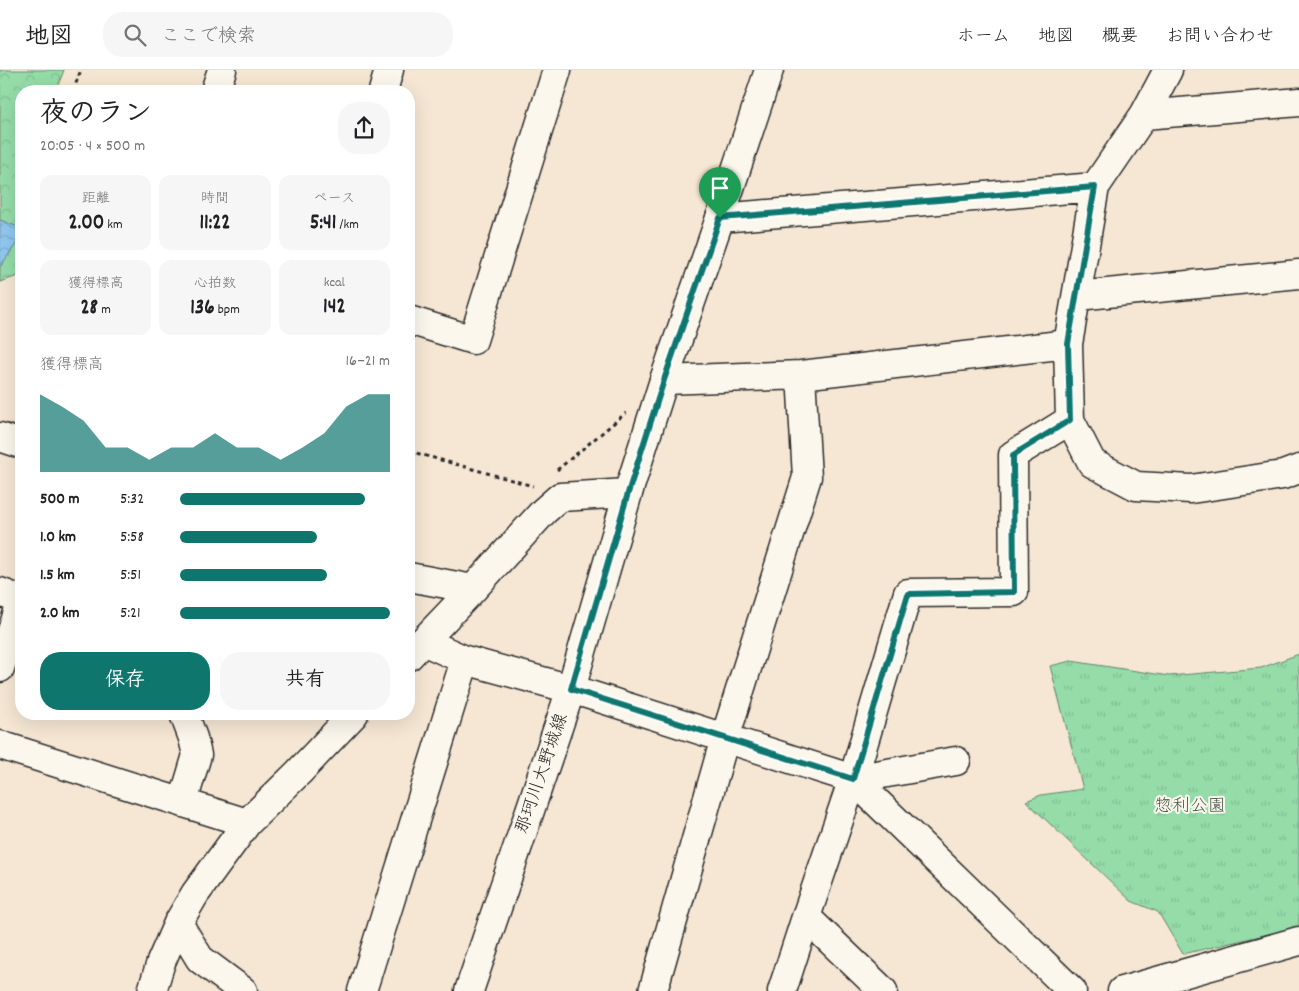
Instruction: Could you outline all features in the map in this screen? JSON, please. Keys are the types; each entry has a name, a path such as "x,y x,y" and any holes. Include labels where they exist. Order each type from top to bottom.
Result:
{"street":[{"path":"217,85 222,70"},
{"path":"385,85 389,70"},
{"path":"415,322 472,340 557,70"},
{"name":"那珂川大野城線","path":"469,991 571,689 628,493 664,380 769,70"},
{"path":"1168,70 1144,114 1095,187 1068,344 1070,420 1092,463 1136,486 1191,489 1283,475 1299,469"},
{"path":"1144,114 1299,102"},
{"path":"720,218 1095,187"},
{"path":"1077,296 1299,274"},
{"path":"664,380 801,375 1068,344"},
{"path":"653,991 725,738 807,478 801,375"},
{"path":"782,991 853,779 908,594 1014,592 1013,455 1070,420"},
{"path":"0,437 15,442"},
{"path":"416,648 473,590 544,511 560,497 628,493"},
{"path":"415,578 473,590"},
{"path":"0,592 15,598"},
{"path":"0,668 15,620"},
{"path":"416,648 571,689 853,779 1072,991"},
{"path":"362,991 465,660"},
{"path":"183,802 197,755 186,720"},
{"path":"152,991 160,962 178,923 195,894 247,823 348,720"},
{"path":"0,744 247,823"},
{"path":"853,779 956,762"},
{"path":"806,918 883,991"},
{"path":"178,923 200,960 243,991"},
{"path":"1122,991 1299,941"}],"path":[{"path":"75,85 81,70"},
{"path":"552,474 627,412"},
{"path":"415,453 537,487"}],"green space":[{"path":"0,70 64,70 58,85 15,85 15,226 0,220"},
{"path":"15,245 15,277 0,282 0,267"},
{"name":"惣利公園","path":"1299,654 1299,927 1183,954 1158,912 1131,901 1026,801 1041,795 1083,789 1050,666 1071,661 1169,676 1261,668"}],"water":[{"path":"0,220 15,226 15,245 0,267"}],"route":[{"path":"1095,187 1068,344 1070,420 1013,455 1014,592 908,594 853,779 571,689 628,493 664,380 720,218 1095,187"}]}
